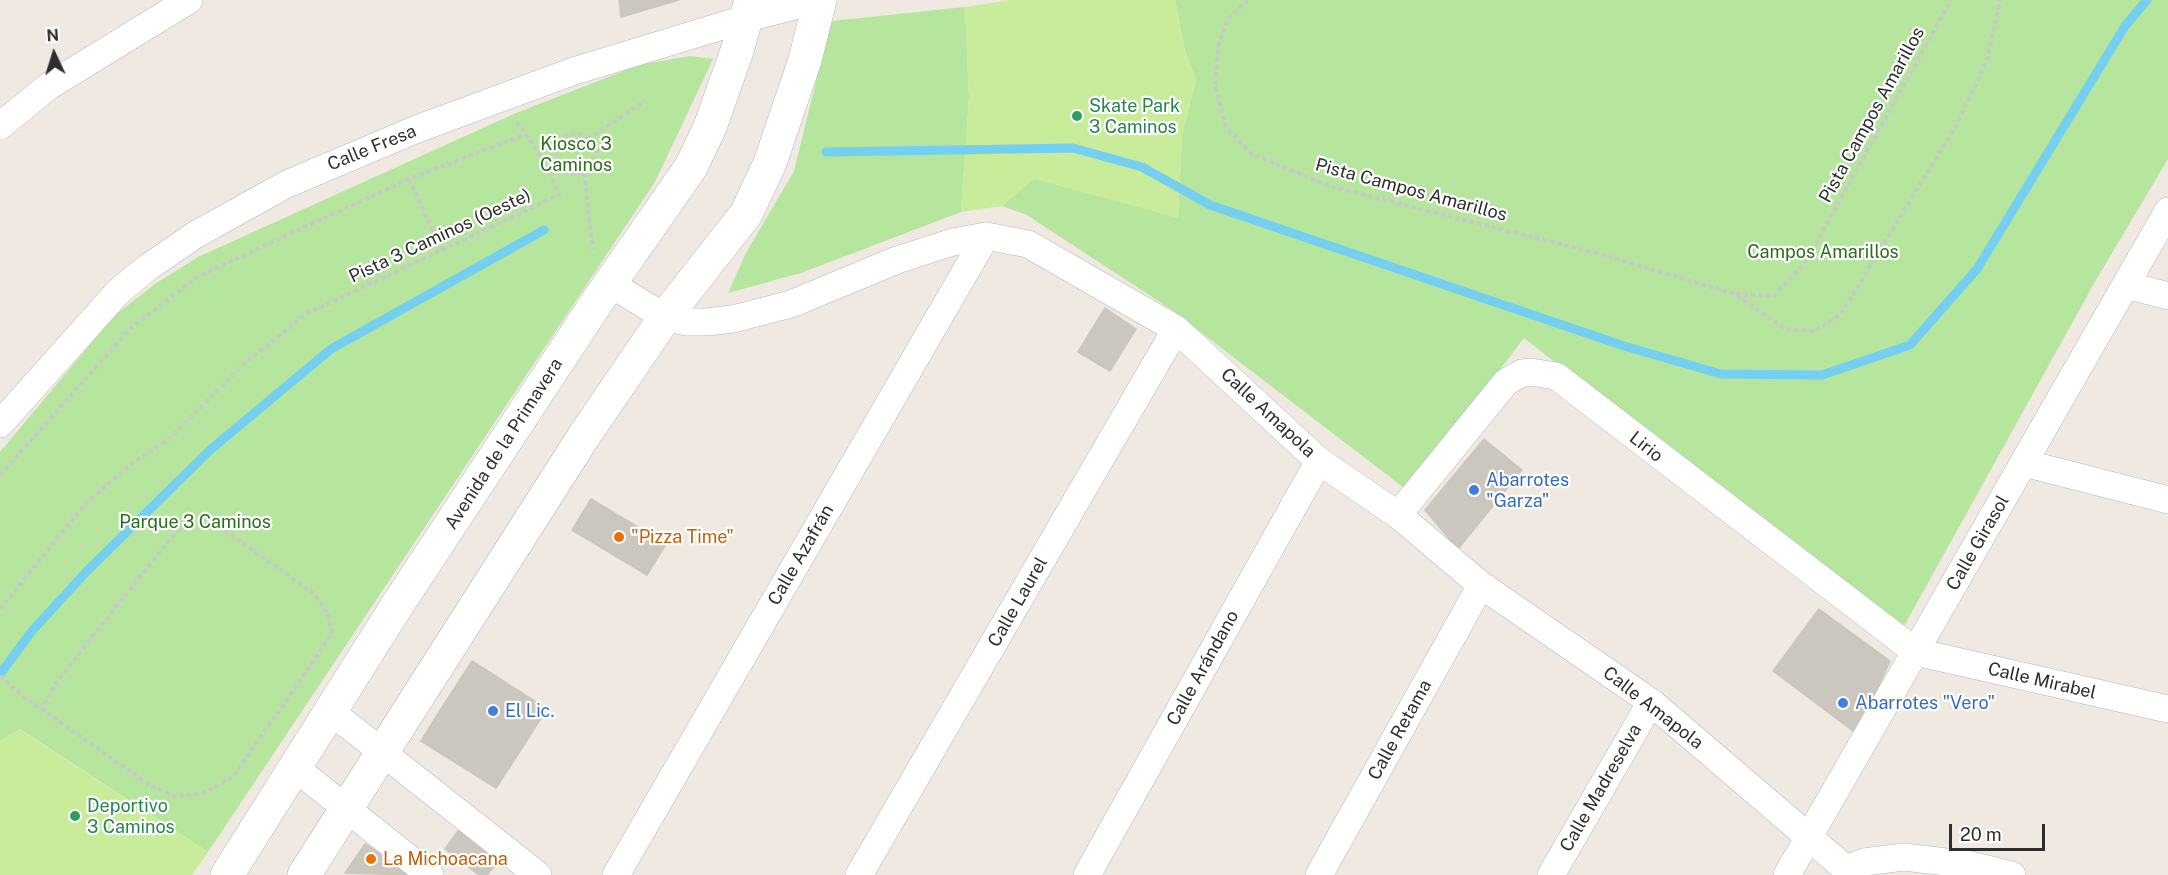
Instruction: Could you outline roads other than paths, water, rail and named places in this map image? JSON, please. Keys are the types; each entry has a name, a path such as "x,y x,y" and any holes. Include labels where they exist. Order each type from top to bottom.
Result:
{"street":[{"path":"0,126 49,86 189,0"},
{"path":"304,875 348,810 584,436 665,316 746,214 770,163 805,60 819,0"},
{"name":"Calle Fresa","path":"0,424 118,292 147,268 195,235 287,184 501,96 638,50 749,9 819,0"},
{"name":"Avenida de la Primavera","path":"227,875 330,711 604,292 691,167 710,127 749,9"},
{"name":"Calle Girasol","path":"1787,875 2168,211"},
{"name":"Calle Amapola","path":"604,292 665,316 687,322 706,322 753,314 791,304 897,260 953,242 986,236 1029,244 1176,329 1319,461 1398,515 1481,585 1651,702 1850,872 1864,862 1904,857 1971,865 2012,875"},
{"name":"Calle Azafrán","path":"616,875 986,236"},
{"path":"2126,285 2168,296"},
{"name":"Calle Laurel","path":"859,875 1176,329"},
{"name":"Lirio","path":"1398,515 1506,382 1522,373 1556,376 1916,652"},
{"name":"Calle Arándano","path":"1087,875 1319,461"},
{"path":"2024,463 2168,500"},
{"name":"Calle Retama","path":"1319,875 1481,585"},
{"name":"Calle Mirabel","path":"1916,652 2168,709"},
{"name":"Calle Madreselva","path":"1551,875 1651,702"},
{"path":"330,711 538,875"},
{"path":"294,768 430,875"}],"waterway":[{"path":"826,152 1073,148 1142,167 1210,205 1624,346 1721,374 1822,375 1910,345 1977,269 2125,26 2147,0"},
{"path":"0,674 32,631 87,571 210,450 331,349 544,230"}],"place":[{"name":"Skate Park 3 Caminos","path":"1077,116"},
{"name":"Abarrotes \"Garza\"","path":"1474,490"},
{"name":"\"Pizza Time\"","path":"619,537"},
{"name":"Abarrotes \"Vero\"","path":"1843,703"},
{"name":"El Lic.","path":"493,711"},
{"name":"Deportivo 3 Caminos","path":"75,816"},
{"name":"La Michoacana","path":"371,859"}],"park label":[{"name":"Kiosco 3 Caminos","path":"576,154"},
{"name":"Campos Amarillos","path":"1823,252"},
{"name":"Parque 3 Caminos","path":"195,522"}]}
